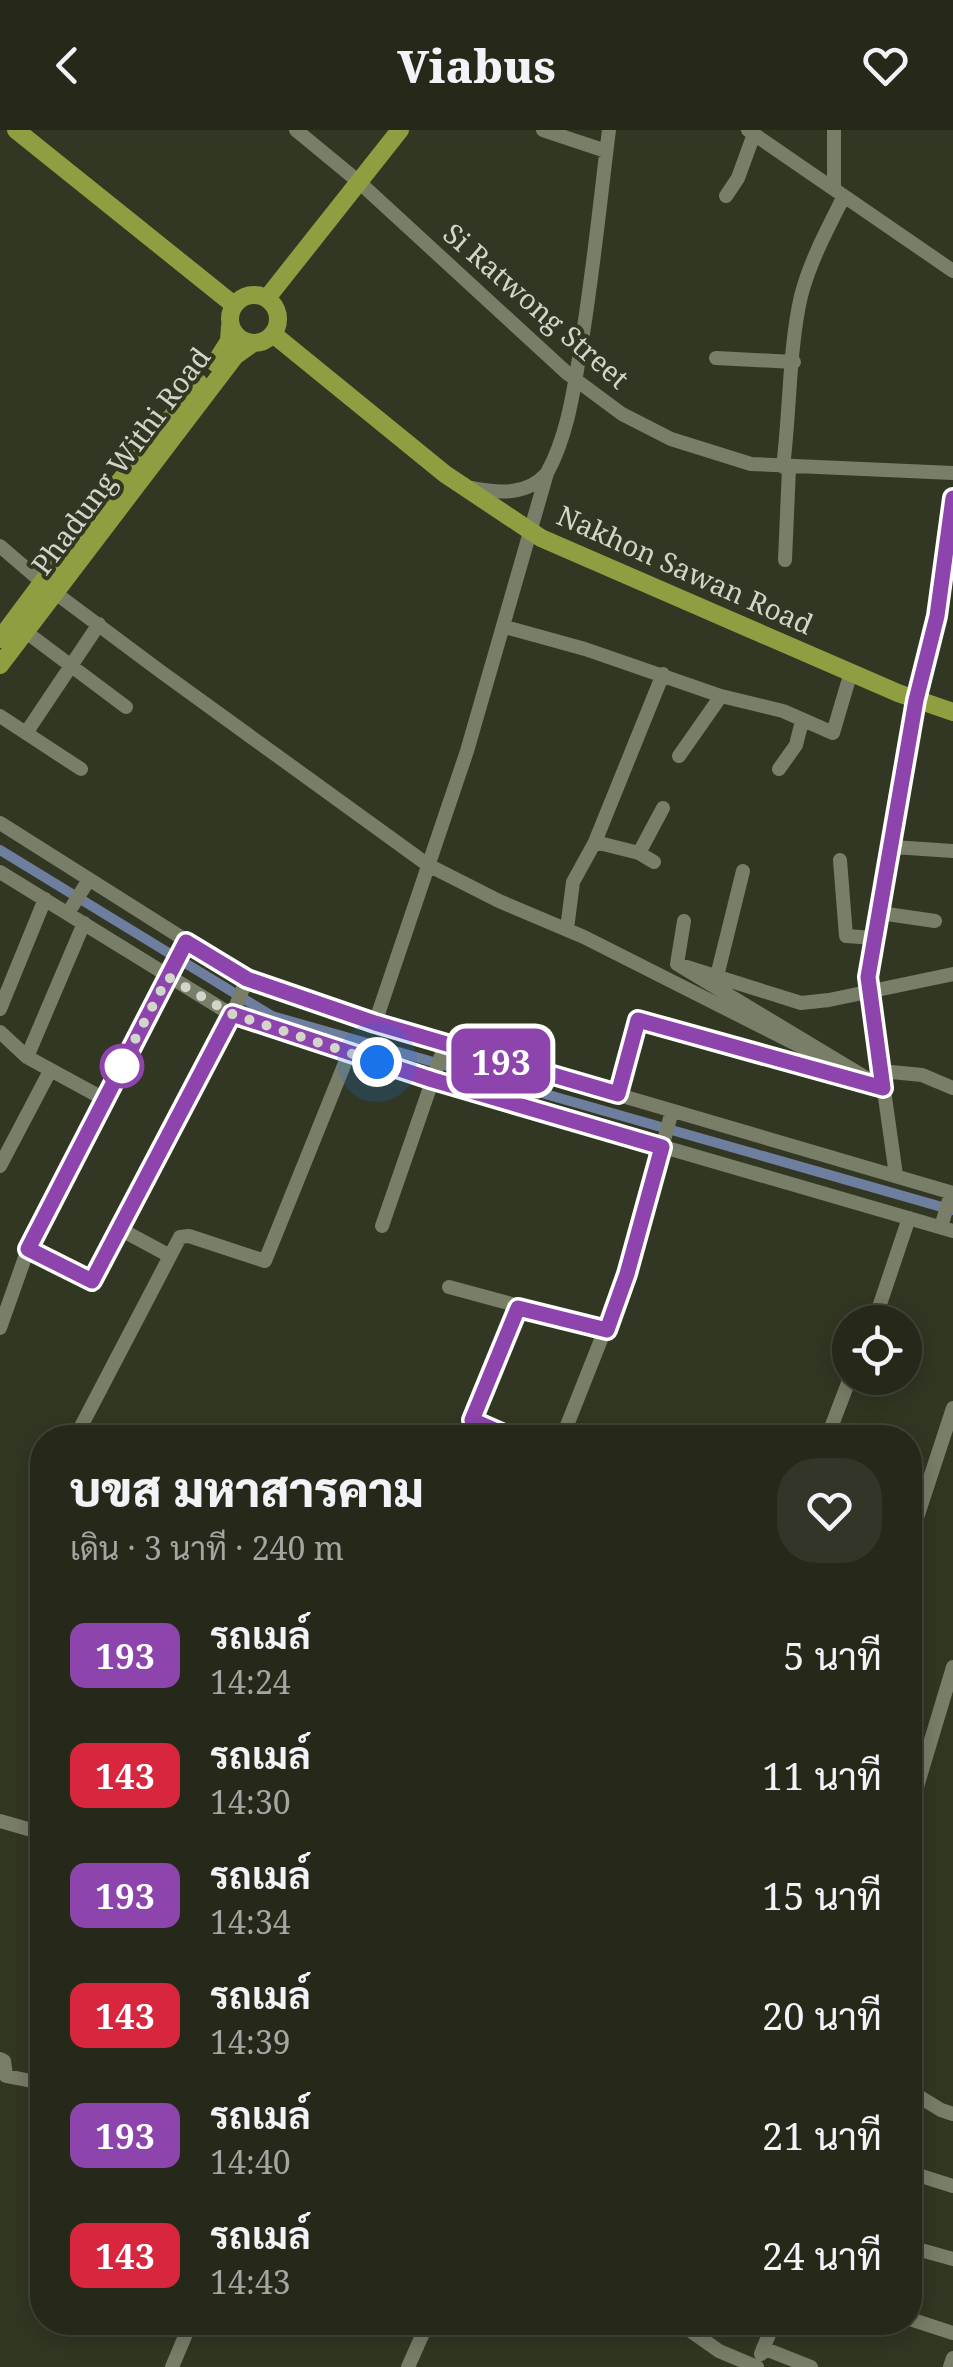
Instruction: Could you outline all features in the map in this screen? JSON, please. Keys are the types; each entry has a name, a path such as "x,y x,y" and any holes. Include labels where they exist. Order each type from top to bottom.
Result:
{"main road":[{"path":"16,130 234,305"},
{"path":"267,298 400,130"},
{"path":"249,295 267,298 277,311 273,334 254,343 239,338 230,326 234,305 249,295"},
{"name":"Phadung Withi Road","path":"0,665 90,516 226,349 230,326"},
{"name":"Nakhon Sawan Road","path":"273,334 465,488 531,532 850,672 953,712"},
{"name":"Phadung Withi Road","path":"0,639 49,588 235,356 254,343"}],"street":[{"name":"Si Ratwong Street","path":"296,130 359,182 576,380 622,414 671,439 752,464 953,473"},
{"path":"543,130 606,151"},
{"path":"375,1023 468,751 547,473 556,457 576,380 608,130"},
{"path":"785,560 786,467 796,320 802,291 839,192 834,130"},
{"path":"726,196 738,178 751,132 953,270"},
{"path":"716,358 794,362"},
{"path":"465,488 511,492 527,488 547,473"},
{"path":"896,1175 869,992 916,700 937,616 953,498"},
{"path":"0,546 49,588 428,865 883,1088"},
{"path":"26,733 99,624"},
{"path":"505,627 663,674 721,696 783,711 834,733 850,672"},
{"path":"34,638 126,707"},
{"path":"567,930 573,882 596,842 663,674"},
{"path":"679,756 721,696"},
{"path":"0,716 81,769"},
{"path":"779,768 796,745 802,721"},
{"path":"638,853 663,808"},
{"path":"0,823 247,979 375,1023 952,1193 947,1229 433,1080 232,1014 0,872"},
{"path":"596,842 638,853 654,862"},
{"path":"893,848 953,851"},
{"path":"840,860 846,936 876,938"},
{"path":"717,976 743,871"},
{"path":"68,913 88,881"},
{"path":"0,1009 45,899"},
{"path":"880,913 935,921"},
{"path":"678,964 684,921"},
{"path":"27,1057 84,923"},
{"path":"0,1328 28,1249 186,942"},
{"path":"678,964 883,1088"},
{"path":"678,964 801,1003 953,974"},
{"path":"28,1249 92,1281 247,979"},
{"path":"618,1094 638,1020 883,1088"},
{"path":"0,1032 50,1072 104,1099"},
{"path":"382,1226 445,1044"},
{"path":"82,1425 180,1237 189,1236 265,1261 349,1053"},
{"path":"0,1166 50,1072"},
{"path":"880,1072 922,1075 953,1088"},
{"path":"567,1425 627,1274 672,1110"},
{"path":"880,1305 909,1218"},
{"path":"118,1228 170,1256"},
{"path":"450,1287 607,1330"},
{"path":"470,1425 518,1308"},
{"path":"832,1425 843,1395"},
{"path":"922,1502 953,1408"},
{"path":"472,1420 483,1425"},
{"path":"922,1752 953,1667"},
{"path":"0,1821 30,1830"},
{"path":"0,2060 4,2061 6,2076 30,2081"},
{"path":"922,2098 953,2114"},
{"path":"922,2177 953,2186"},
{"path":"922,2250 953,2259"},
{"path":"922,2324 953,2334"},
{"path":"172,2367 186,2335"},
{"path":"408,2367 422,2335"},
{"path":"697,2335 757,2367 769,2335"},
{"path":"764,2348 811,2367"},
{"path":"950,2367 953,2358"}],"waterway":[{"path":"0,850 272,1016 952,1210"}],"bus line":[{"name":"193","path":"483,1425 472,1420 518,1308 607,1330 627,1274 662,1147 433,1080 232,1014 92,1281 28,1249 186,942 247,979 375,1023 618,1094 638,1020 883,1088 868,977 916,700 937,616 953,498"}],"route":[{"path":"122,1066 168,977 232,1014 377,1062"}]}
